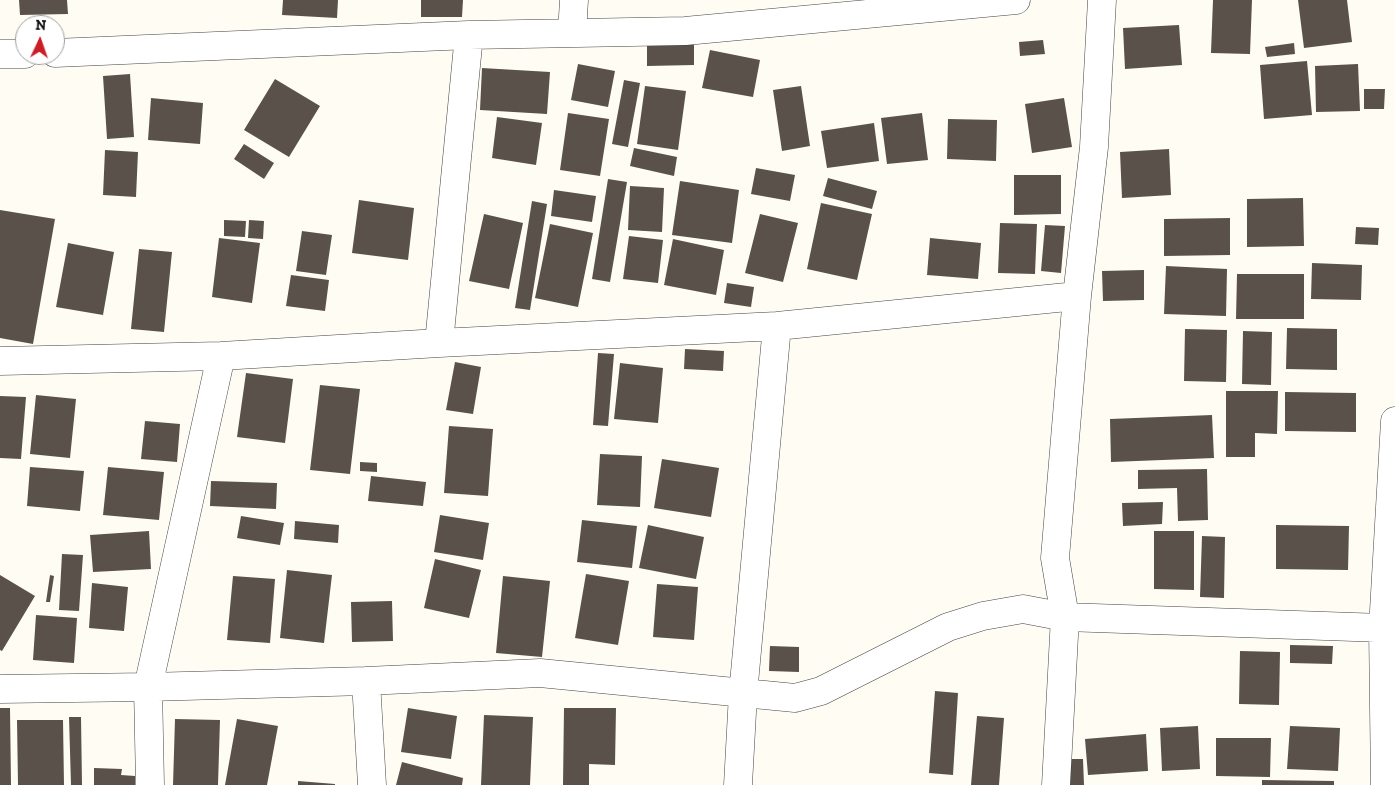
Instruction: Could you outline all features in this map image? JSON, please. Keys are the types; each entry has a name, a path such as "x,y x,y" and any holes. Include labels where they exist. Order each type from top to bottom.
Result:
{"street":[{"path":"572,33 574,0"},
{"path":"65,53 469,35 685,31 1016,0"},
{"path":"1056,785 1065,617 1055,558 1077,296 1094,147 1102,0"},
{"path":"439,343 469,35"},
{"path":"0,54 15,54"},
{"path":"0,361 221,356 777,326 1077,296"},
{"path":"738,785 743,694 777,326"},
{"path":"150,785 148,687 221,356"},
{"path":"1385,785 1383,628 1391,574 1395,421"},
{"path":"0,689 148,687 540,673 795,698 821,691 948,626 983,616 1023,609 1065,617 1383,628"},
{"path":"366,680 372,785"}],"building":[{"path":"19,0 67,0 68,14 20,15"},
{"path":"283,0 338,0 337,18 282,15"},
{"path":"421,0 463,0 462,17 421,17"},
{"path":"1213,0 1252,0 1250,54 1211,53"},
{"path":"1298,0 1347,0 1352,42 1304,48"},
{"path":"1179,25 1182,65 1125,69 1123,28"},
{"path":"1043,40 1045,54 1020,56 1019,42"},
{"path":"694,42 694,65 647,66 647,43"},
{"path":"1294,43 1295,54 1267,57 1265,47"},
{"path":"710,50 760,60 753,97 702,88"},
{"path":"1307,61 1312,115 1264,119 1260,65"},
{"path":"578,64 615,71 608,107 571,100"},
{"path":"1358,64 1360,111 1316,112 1315,66"},
{"path":"482,68 550,72 547,114 480,110"},
{"path":"130,74 134,137 107,139 103,76"},
{"path":"275,79 320,106 289,157 244,130"},
{"path":"624,80 640,83 628,147 612,144"},
{"path":"645,86 686,91 678,150 637,144"},
{"path":"801,86 810,146 782,151 773,90"},
{"path":"1364,89 1385,89 1384,109 1364,109"},
{"path":"151,98 203,103 200,144 148,140"},
{"path":"1064,98 1072,147 1032,153 1025,104"},
{"path":"568,113 609,119 600,176 560,170"},
{"path":"922,113 928,160 887,164 881,118"},
{"path":"497,117 542,123 536,165 492,158"},
{"path":"948,119 997,120 996,161 947,159"},
{"path":"874,123 879,161 827,168 821,131"},
{"path":"244,144 274,163 264,179 234,159"},
{"path":"634,148 677,157 674,176 630,166"},
{"path":"1169,149 1171,195 1122,198 1120,152"},
{"path":"105,150 138,152 136,197 103,195"},
{"path":"756,168 795,175 790,201 751,194"},
{"path":"1014,175 1061,175 1061,214 1014,215"},
{"path":"828,178 877,191 872,209 823,196"},
{"path":"608,179 627,182 610,282 592,279"},
{"path":"680,181 739,190 732,243 672,235"},
{"path":"630,186 664,188 662,232 628,230"},
{"path":"554,190 596,196 592,222 551,216"},
{"path":"1303,198 1304,246 1247,247 1247,199"},
{"path":"359,200 414,208 408,260 352,253"},
{"path":"532,201 547,204 530,310 515,308"},
{"path":"821,203 872,214 857,280 807,269"},
{"path":"0,210 55,219 33,344 0,338"},
{"path":"484,214 523,223 509,289 469,281"},
{"path":"760,214 798,223 783,282 745,273"},
{"path":"1230,218 1230,255 1164,256 1164,219"},
{"path":"224,220 246,221 245,237 224,236"},
{"path":"249,220 264,221 263,239 248,238"},
{"path":"1000,223 1037,224 1035,274 998,273"},
{"path":"550,224 593,233 578,307 535,298"},
{"path":"1045,225 1065,226 1061,273 1041,271"},
{"path":"1356,227 1379,228 1378,245 1355,244"},
{"path":"302,231 332,235 326,275 296,271"},
{"path":"629,236 663,240 658,283 623,279"},
{"path":"219,238 260,243 252,303 212,297"},
{"path":"930,238 981,243 978,279 927,275"},
{"path":"673,239 724,250 716,295 664,285"},
{"path":"68,243 114,252 103,315 56,307"},
{"path":"139,249 172,252 164,332 131,329"},
{"path":"1312,263 1362,265 1361,300 1311,299"},
{"path":"1166,266 1227,269 1226,316 1164,314"},
{"path":"1144,270 1144,300 1103,301 1102,271"},
{"path":"1237,274 1304,274 1304,319 1236,319"},
{"path":"291,275 329,280 325,311 286,306"},
{"path":"727,283 754,287 751,307 724,303"},
{"path":"1287,328 1337,329 1337,370 1286,369"},
{"path":"1185,329 1227,330 1226,382 1184,381"},
{"path":"1243,331 1272,332 1271,385 1242,384"},
{"path":"685,349 724,351 723,371 684,369"},
{"path":"598,353 614,354 608,426 593,425"},
{"path":"455,362 481,367 473,414 446,410"},
{"path":"620,363 663,368 658,423 614,419"},
{"path":"246,373 293,379 285,443 237,437"},
{"path":"320,385 360,389 350,474 310,470"},
{"path":"1226,391 1278,391 1277,434 1255,433 1255,457 1226,457"},
{"path":"1285,392 1356,393 1356,432 1285,431"},
{"path":"36,395 76,399 70,458 30,454"},
{"path":"0,396 26,397 21,459 0,458"},
{"path":"1212,415 1214,458 1111,462 1110,419"},
{"path":"145,421 180,424 177,462 141,459"},
{"path":"449,426 493,429 488,496 444,493"},
{"path":"600,454 642,456 640,507 597,505"},
{"path":"662,459 719,468 711,517 654,508"},
{"path":"360,462 377,463 377,472 360,471"},
{"path":"30,467 84,471 80,511 27,506"},
{"path":"108,467 164,472 159,520 103,515"},
{"path":"1207,469 1208,520 1178,521 1177,488 1138,489 1138,470"},
{"path":"371,476 426,482 423,506 368,501"},
{"path":"211,481 277,483 276,509 210,506"},
{"path":"1163,502 1162,524 1123,526 1122,503"},
{"path":"440,515 489,523 483,560 434,552"},
{"path":"241,516 284,523 280,545 237,538"},
{"path":"582,520 637,526 632,568 577,562"},
{"path":"295,521 339,525 338,543 294,539"},
{"path":"648,525 704,537 696,579 639,568"},
{"path":"1276,525 1349,526 1348,570 1276,569"},
{"path":"149,531 151,569 93,572 90,535"},
{"path":"1154,531 1194,531 1194,590 1154,589"},
{"path":"1202,536 1225,537 1224,598 1200,597"},
{"path":"62,554 83,555 79,611 59,610"},
{"path":"435,559 481,570 469,618 424,608"},
{"path":"287,570 332,575 324,643 280,638"},
{"path":"586,574 629,581 618,645 575,638"},
{"path":"0,575 35,596 2,651 0,650"},
{"path":"50,575 54,576 50,602 46,602"},
{"path":"233,576 275,579 270,643 227,640"},
{"path":"503,576 550,581 542,657 496,653"},
{"path":"92,583 128,587 124,631 89,628"},
{"path":"657,584 698,587 694,640 653,637"},
{"path":"392,601 393,641 352,642 351,602"},
{"path":"36,615 77,618 74,663 33,660"},
{"path":"1290,645 1333,646 1332,664 1290,663"},
{"path":"770,646 799,647 799,672 769,671"},
{"path":"1240,651 1280,652 1279,705 1239,704"},
{"path":"935,691 958,693 953,775 929,773"},
{"path":"0,708 10,708 11,785 0,785"},
{"path":"408,708 457,716 451,759 401,752"},
{"path":"564,708 616,708 615,765 589,764 589,785 563,785"},
{"path":"484,715 533,717 530,785 481,785"},
{"path":"977,716 1004,718 999,785 971,785"},
{"path":"69,717 81,717 82,785 71,785"},
{"path":"175,719 220,720 218,785 173,785"},
{"path":"237,719 278,726 267,785 225,785"},
{"path":"17,720 63,720 64,785 18,785"},
{"path":"1198,726 1200,769 1162,771 1160,728"},
{"path":"1290,726 1340,728 1338,771 1287,769"},
{"path":"1146,734 1148,771 1088,775 1085,739"},
{"path":"1216,738 1271,738 1270,777 1216,776"},
{"path":"1067,759 1083,759 1084,785 1068,785"},
{"path":"402,762 463,778 462,785 396,785"},
{"path":"94,768 122,769 121,775 135,776 135,785 94,785"},
{"path":"1262,780 1334,781 1334,785 1262,785"},
{"path":"298,781 335,784 335,785 298,785"}]}
